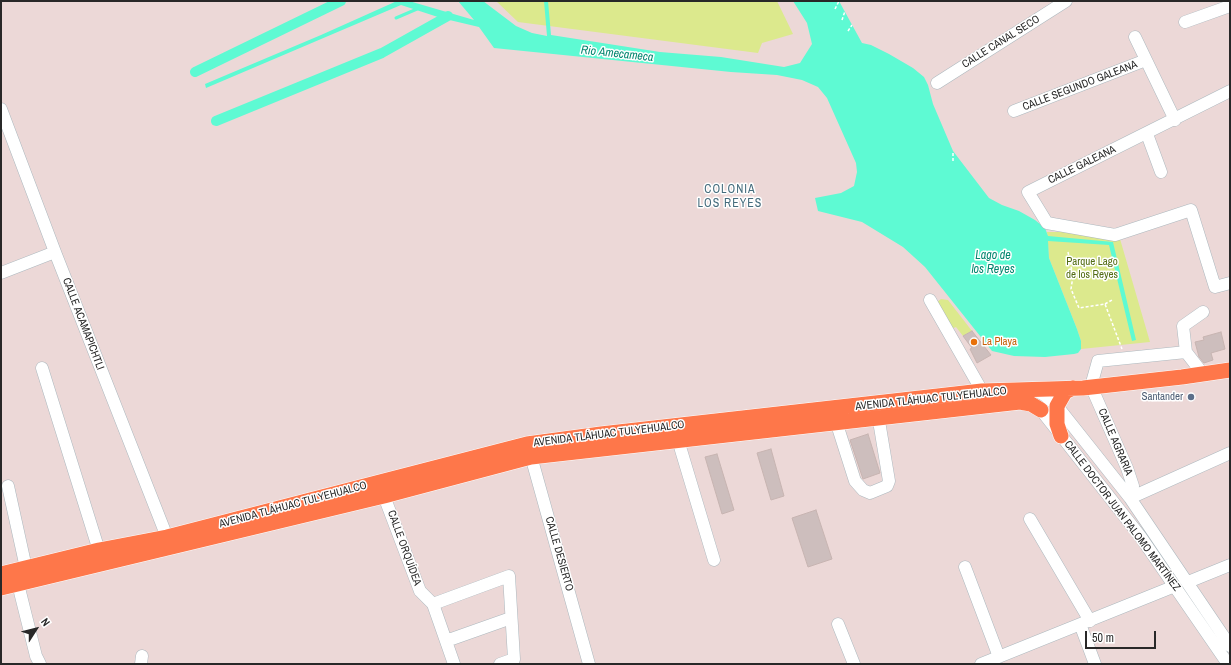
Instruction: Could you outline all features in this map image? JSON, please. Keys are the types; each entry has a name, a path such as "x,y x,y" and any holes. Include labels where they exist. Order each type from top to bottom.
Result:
{"main road":[{"name":"AVENIDA TLÁHUAC TULYEHUALCO","path":"877,411 982,391 1073,388 1230,370"},
{"path":"1061,436 1058,424 1057,406 1065,392 1073,388"},
{"name":"AVENIDA TLÁHUAC TULYEHUALCO","path":"1,588 24,577 100,557 283,514 529,450 877,411 1020,402 1031,404 1041,410"},
{"name":"AVENIDA TLÁHUAC TULYEHUALCO","path":"100,557 167,537 384,496 431,476"},
{"name":"AVENIDA TLÁHUAC TULYEHUALCO","path":"1,574 24,577"}],"street":[{"name":"CALLE CANAL SECO","path":"936,83 1060,2"},
{"path":"1185,22 1230,6"},
{"path":"1135,37 1174,120"},
{"name":"CALLE SEGUNDO GALEANA","path":"1014,111 1146,60"},
{"name":"CALLE GALEANA","path":"1230,91 1147,134 1028,192 1047,223 1115,235 1191,210 1215,287 1230,283"},
{"name":"CALLE ACAMAPICHTLI","path":"1,110 54,252 167,537"},
{"path":"1147,134 1161,172"},
{"path":"1,273 54,252"},
{"path":"930,300 982,391"},
{"path":"1203,312 1183,326 1186,352 1203,374"},
{"path":"1091,386 1098,361 1186,352"},
{"path":"42,368 100,557"},
{"name":"CALLE AGRARIA","path":"1091,386 1121,453 1133,486 1130,498"},
{"name":"CALLE DOCTOR JUAN PALOMO MARTÍNEZ","path":"1033,390 1044,395 1057,406 1130,498 1230,646"},
{"name":"CALLE DOCTOR JUAN PALOMO MARTÍNEZ","path":"1041,410 1140,536 1228,664"},
{"path":"835,416 855,481 863,490 870,493 887,486 889,481 877,411"},
{"path":"676,433 714,560"},
{"name":"CALLE DESIERTO","path":"529,450 589,664"},
{"path":"1104,465 1113,463 1121,453"},
{"path":"1130,498 1230,453"},
{"path":"8,486 36,656 40,664"},
{"name":"CALLE ORQUÍDEA","path":"384,496 420,591 433,604 454,664"},
{"path":"1030,519 1085,622 1095,664"},
{"path":"1188,582 1230,565"},
{"path":"965,567 999,657"},
{"path":"433,604 509,576 514,658 500,664"},
{"path":"981,664 1175,586"},
{"path":"446,641 511,618"},
{"path":"838,624 854,664"}],"path":[{"path":"835,9 839,1"},
{"path":"842,20 845,12"},
{"path":"848,31 852,26"},
{"path":"953,151 953,161"},
{"path":"1068,252 1073,276 1072,289 1079,308 1105,304 1112,300"},
{"path":"1105,304 1125,358"}],"green space":[{"path":"496,1 777,1 793,34 762,43 758,53 518,22"},
{"name":"Parque Lago de los Reyes","path":"1047,232 1118,232 1150,342 1081,349 1081,341 1077,329 1049,258"},
{"path":"941,299 948,300 972,331 963,336 956,327 951,329 937,302"}],"water":[{"name":"Lago de los Reyes","path":"397,1 409,1 474,20 458,1 483,1 516,26 532,33 547,36 544,1 548,1 551,35 660,52 721,57 784,67 800,63 812,44 807,23 793,1 839,1 862,43 871,45 889,54 913,68 924,77 928,85 933,104 953,151 989,198 1002,205 1019,211 1035,220 1045,228 1048,236 1113,242 1136,340 1132,341 1109,245 1048,241 1049,258 1077,329 1081,341 1081,349 1078,353 1074,354 1045,357 1014,356 992,351 925,267 903,247 862,222 818,211 815,198 841,193 854,186 857,172 856,163 827,98 818,87 802,80 777,75 731,72 494,48 479,27 441,18 401,5 206,88 205,84"}],"building":[{"name":"La Playa","path":"972,331 991,355 977,363 970,349 972,348 963,336"},
{"path":"1221,332 1225,349 1211,353 1213,360 1204,363 1199,357 1195,342 1204,340 1203,337"},
{"path":"868,434 880,473 863,479 850,440"},
{"path":"771,449 784,496 771,500 757,453"},
{"path":"717,454 734,510 722,514 705,457"},
{"path":"816,510 832,559 808,567 792,518"}],"waterway":[{"path":"195,72 341,1"},
{"path":"396,18 417,9"},
{"path":"216,121 382,53 448,16"}],"place":[{"name":"La Playa","path":"974,342"},
{"name":"Santander","path":"1191,397"}],"district":[{"name":"COLONIA LOS REYES","path":"730,197"}],"water label":[{"name":"Rio Amecameca","path":"617,54"}]}
